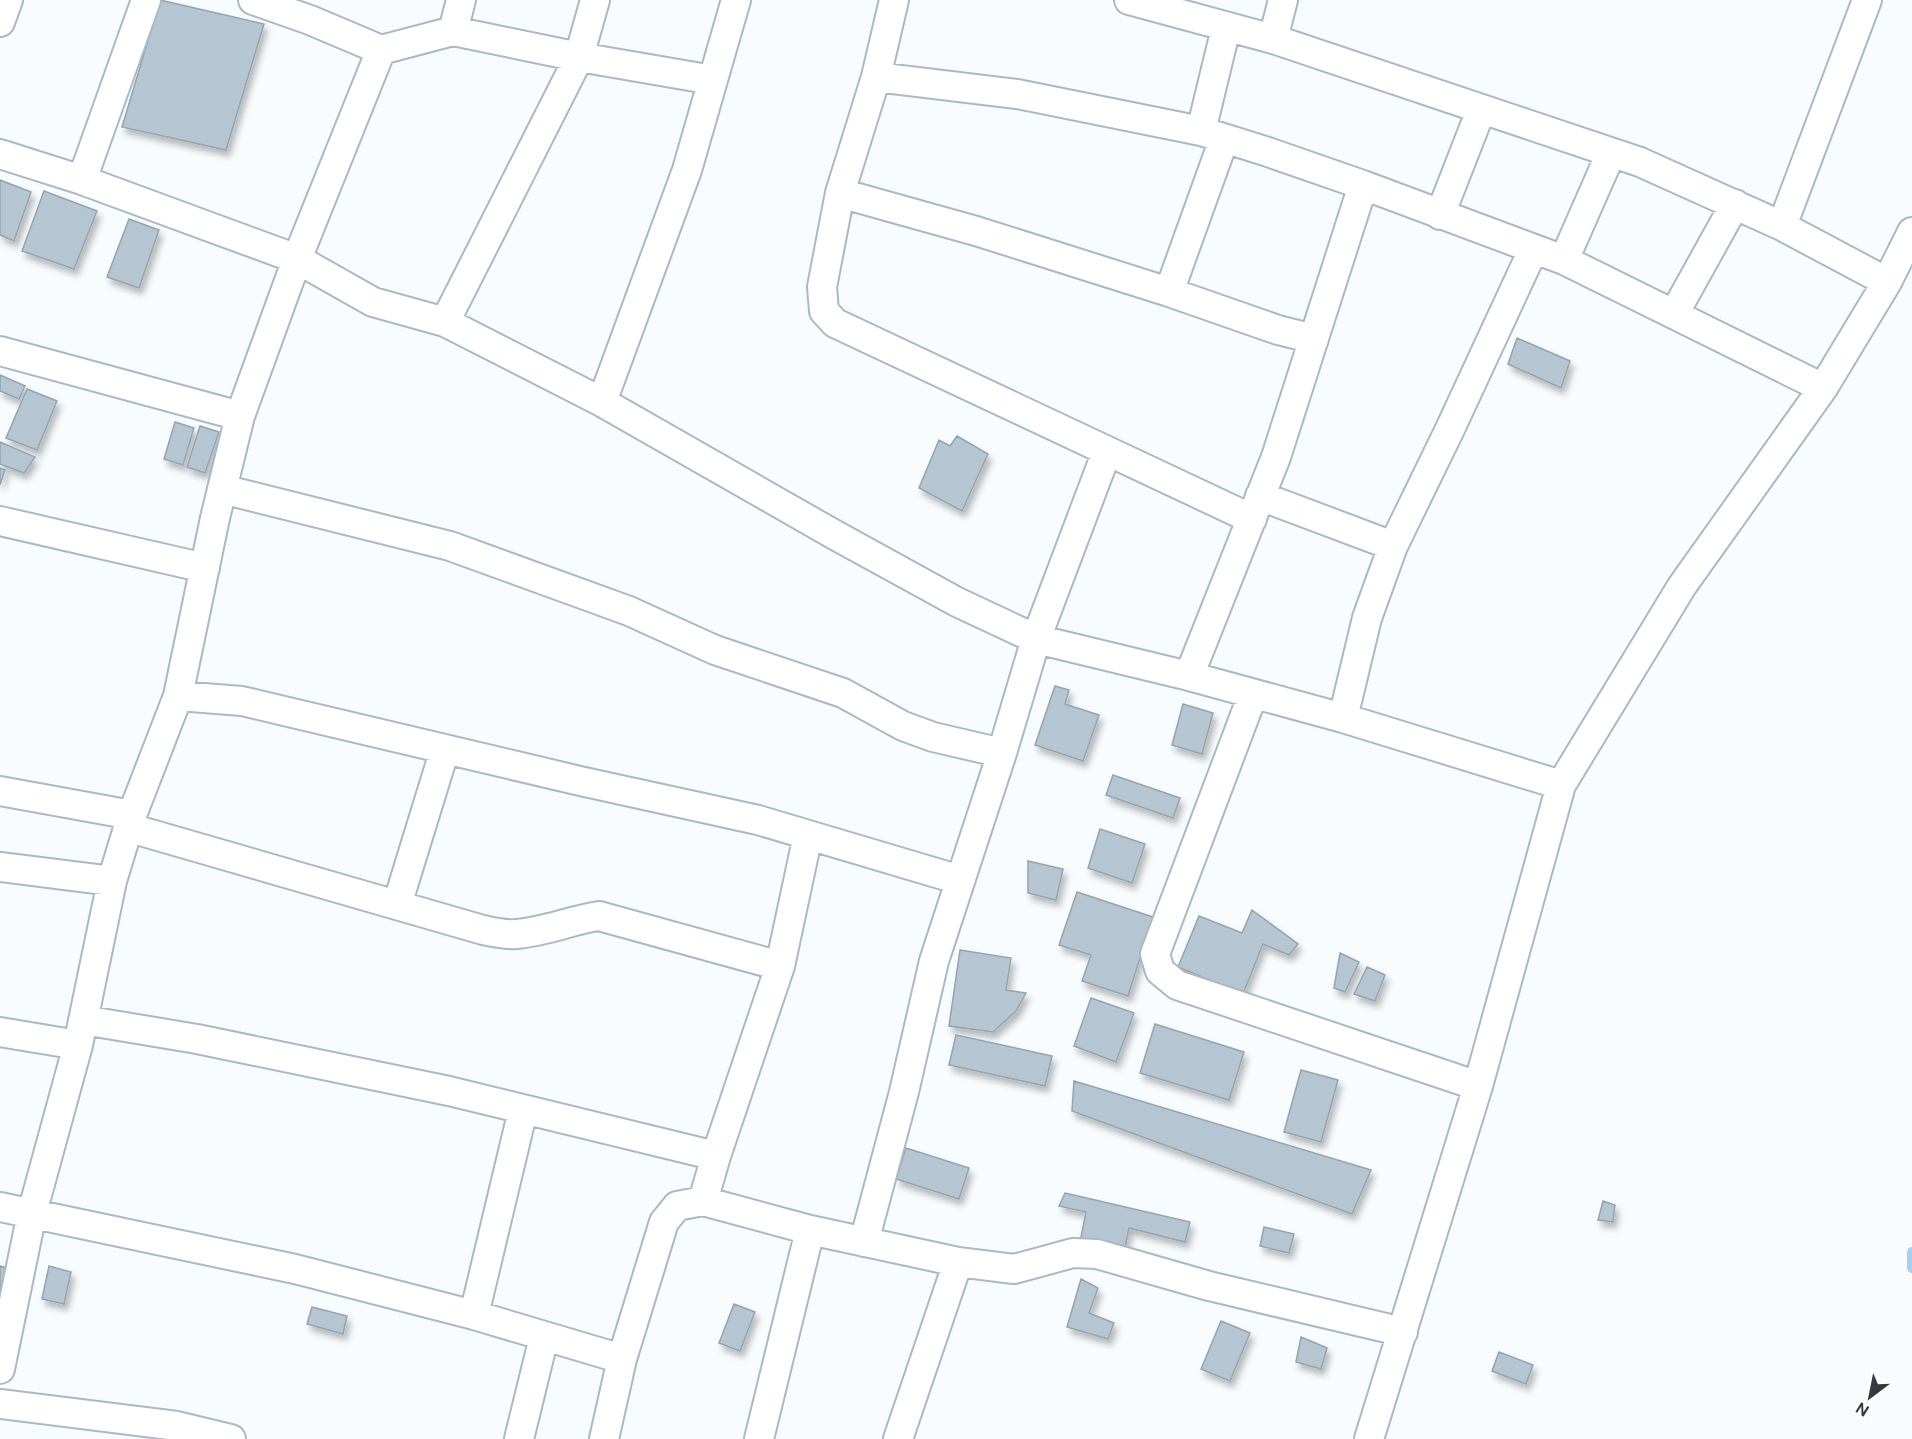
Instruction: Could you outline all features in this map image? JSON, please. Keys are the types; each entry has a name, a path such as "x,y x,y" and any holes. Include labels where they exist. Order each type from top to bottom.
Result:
{"street":[{"path":"0,22 8,0"},
{"path":"82,180 146,0"},
{"path":"252,0 313,10 381,50 453,31 579,57 713,80"},
{"path":"453,31 461,0"},
{"path":"445,322 579,57 595,0"},
{"path":"602,402 687,170 736,0"},
{"path":"894,0 876,77 840,193 822,287 824,311 835,323 1107,451 1256,507 1393,546"},
{"path":"1129,0 1273,39 1640,162 1782,226 1887,282"},
{"path":"1273,39 1283,0"},
{"path":"1782,226 1867,0"},
{"path":"1169,292 1213,135 1227,28"},
{"path":"0,1369 32,1213 80,1032 112,881 131,821 178,696 240,416 297,259 381,50"},
{"path":"876,77 1017,94 1213,135 1268,152 1564,260 1823,388"},
{"path":"1440,215 1480,110"},
{"path":"1564,260 1611,153"},
{"path":"0,154 82,180 297,259 373,302 445,322 602,402 845,541 957,602 1036,639 1189,676 1343,718 1561,784"},
{"path":"1189,676 1276,457 1363,185"},
{"path":"840,193 976,231 1169,292 1278,330 1314,339"},
{"path":"1674,314 1735,204"},
{"path":"1369,1439 1478,1086 1561,784 1682,586 1823,388 1887,282 1912,232"},
{"path":"1343,718 1367,618 1393,546 1533,249"},
{"path":"0,351 240,416"},
{"path":"864,1242 904,1092 934,961 1002,753 1036,639 1107,451"},
{"path":"222,489 450,546 630,611 715,650 843,693 903,726 933,737 1002,753"},
{"path":"0,521 205,568"},
{"path":"1253,694 1155,954 1160,971 1177,985 1478,1086"},
{"path":"178,696 242,701 758,820 960,880"},
{"path":"397,905 445,749"},
{"path":"0,791 131,821 483,930 514,934 547,930 580,919 599,916 780,966"},
{"path":"703,1201 780,966 808,835"},
{"path":"0,867 112,881"},
{"path":"0,1032 80,1032 209,1041 448,1091 716,1156"},
{"path":"474,1315 524,1110"},
{"path":"604,1439 622,1359 664,1222 677,1206 703,1201 810,1230 958,1263 1014,1269 1073,1253 1097,1254 1209,1286 1403,1332"},
{"path":"0,1207 295,1269 474,1315 622,1359"},
{"path":"759,1439 810,1230"},
{"path":"898,1439 958,1263"},
{"path":"519,1439 544,1337"},
{"path":"0,1404 177,1426 231,1439"}],"building":[{"path":"160,0 264,24 226,150 122,127"},
{"path":"0,180 31,192 14,241 0,235"},
{"path":"44,191 97,211 74,269 22,251"},
{"path":"129,219 159,230 139,288 107,277"},
{"path":"1517,338 1570,361 1561,388 1508,364"},
{"path":"0,375 25,386 19,399 0,391"},
{"path":"27,389 57,401 37,450 6,438"},
{"path":"175,422 194,428 183,465 164,459"},
{"path":"200,426 219,432 205,473 187,467"},
{"path":"957,436 988,454 962,511 919,488 939,440 950,446"},
{"path":"0,442 35,457 24,473 0,464"},
{"path":"0,468 5,470 0,485"},
{"path":"1055,686 1069,690 1065,704 1099,715 1083,761 1035,745"},
{"path":"1183,704 1213,713 1202,754 1172,745"},
{"path":"1113,775 1180,798 1173,818 1106,795"},
{"path":"1100,829 1145,844 1132,883 1088,868"},
{"path":"1028,861 1063,869 1056,900 1028,893"},
{"path":"1077,892 1153,917 1128,996 1082,981 1091,955 1059,945"},
{"path":"1252,910 1298,944 1289,955 1263,944 1243,994 1178,967 1199,916 1242,933"},
{"path":"960,950 1011,958 1006,990 1026,993 1016,1011 993,1032 949,1026"},
{"path":"1340,953 1359,962 1345,992 1334,988"},
{"path":"1367,967 1385,975 1375,1001 1354,994"},
{"path":"1091,998 1134,1013 1116,1062 1074,1046"},
{"path":"1155,1024 1244,1052 1229,1100 1140,1073"},
{"path":"956,1035 1052,1056 1045,1086 949,1065"},
{"path":"1301,1070 1338,1080 1321,1142 1284,1132"},
{"path":"1074,1081 1371,1170 1352,1214 1072,1111"},
{"path":"906,1148 969,1168 959,1199 896,1179"},
{"path":"1065,1193 1190,1222 1185,1242 1129,1228 1125,1248 1080,1242 1086,1212 1059,1206"},
{"path":"1603,1201 1615,1205 1613,1222 1598,1220"},
{"path":"1264,1227 1294,1234 1289,1253 1260,1246"},
{"path":"0,1266 14,1270 8,1293 0,1291"},
{"path":"49,1266 71,1272 64,1304 42,1299"},
{"path":"1081,1279 1098,1288 1089,1313 1114,1323 1108,1339 1067,1327"},
{"path":"734,1304 755,1312 740,1351 719,1343"},
{"path":"312,1307 347,1316 343,1334 307,1324"},
{"path":"1221,1321 1250,1333 1230,1381 1201,1369"},
{"path":"1301,1337 1327,1348 1321,1369 1296,1362"},
{"path":"1499,1352 1533,1365 1526,1384 1492,1371"}],"waterway":[{"path":"1912,1252 1912,1268"}]}
